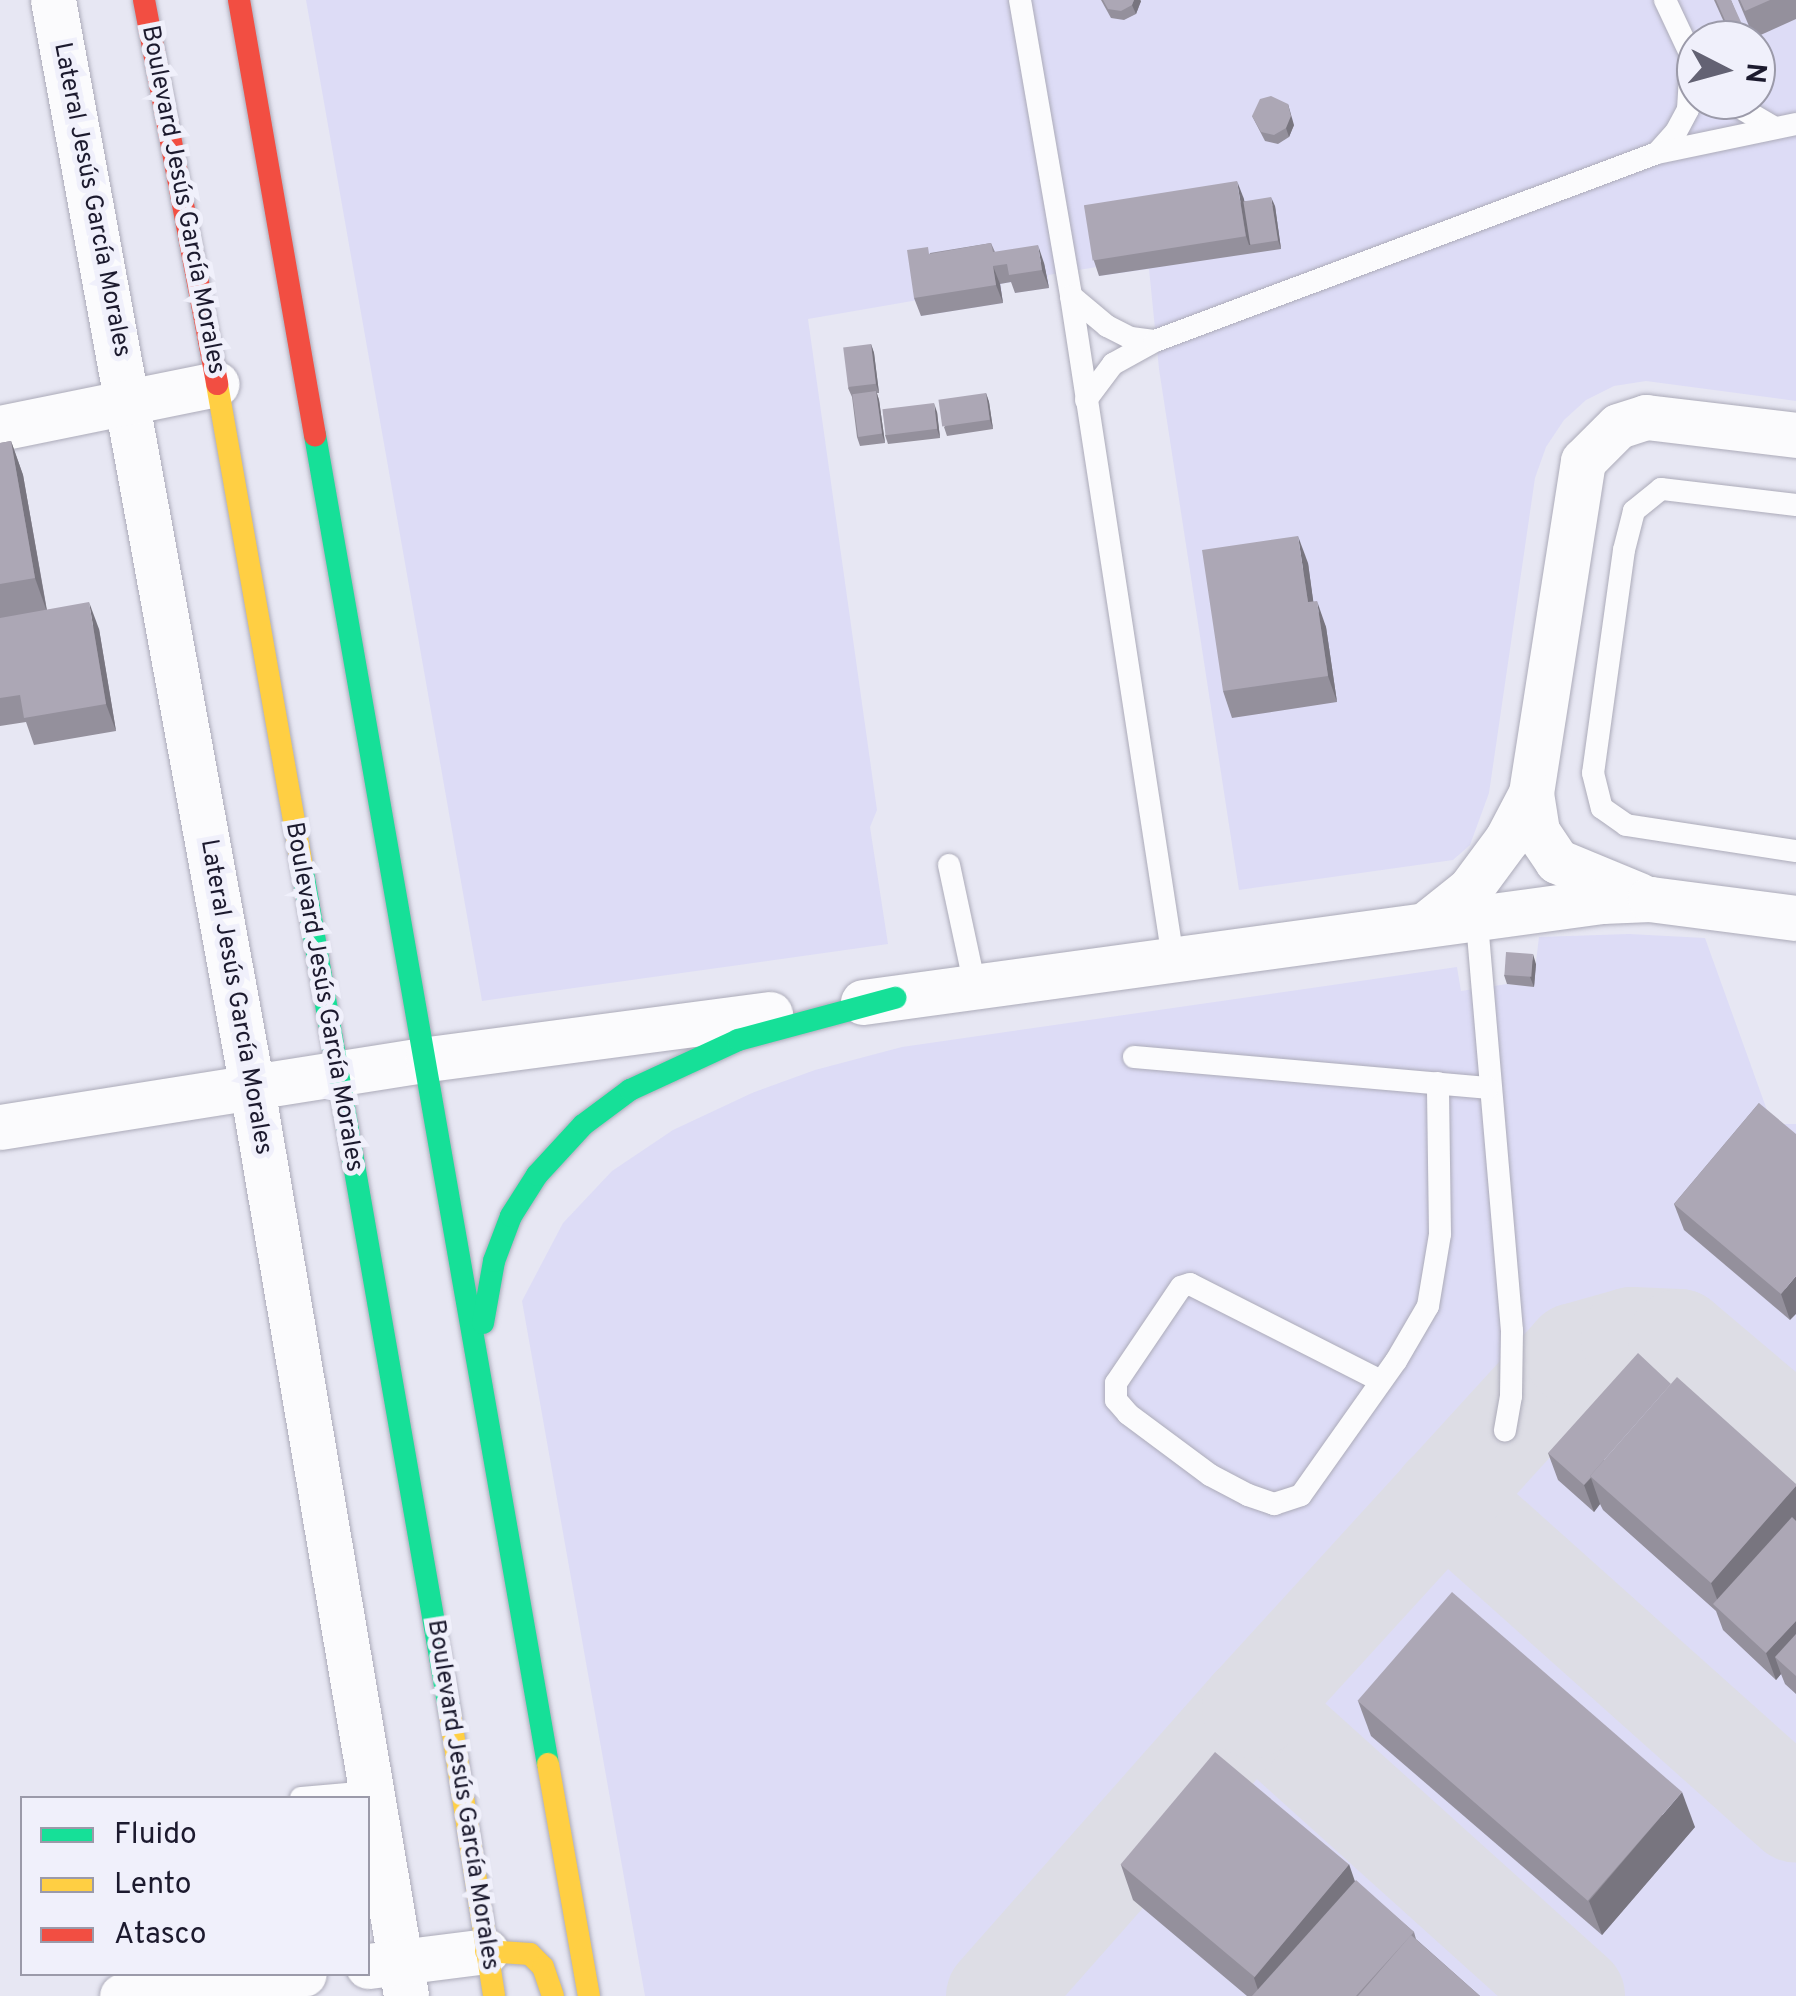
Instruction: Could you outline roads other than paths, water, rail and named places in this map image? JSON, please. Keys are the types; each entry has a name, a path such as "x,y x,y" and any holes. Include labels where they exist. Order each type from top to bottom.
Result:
{"main road":[{"name":"Boulevard Jesús García Morales","path":"144,0 217,384 450,1712 494,1996"},
{"path":"239,0 428,1058 482,1401 588,1996"},
{"path":"482,1401 481,1335 494,1261 511,1216 537,1175 583,1125 630,1090 738,1040 895,998"},
{"path":"486,1952 530,1954 543,1967 553,1996"}],"street":[{"name":"Lateral Jesús García Morales","path":"53,0 130,400 252,1088 371,1792 391,1975"},
{"path":"0,428 217,384"},
{"path":"1650,899 1557,860 1537,832 1531,792 1582,462 1618,426 1646,416 1796,435"},
{"path":"1474,903 1531,792"},
{"path":"0,1126 428,1058 1426,924 1474,903 1650,899 1796,918"},
{"path":"391,1975 486,1952"},
{"path":"122,1996 287,1976"}],"lane":[{"path":"1020,0 1071,296 1173,958"},
{"path":"1665,0 1676,24"},
{"path":"1656,153 1682,120"},
{"path":"1086,400 1113,364 1155,341 1656,153 1784,125"},
{"path":"1071,296 1107,326 1131,338 1155,341"},
{"path":"1796,505 1661,489 1634,511 1624,550 1593,773 1602,808 1626,825 1796,850"},
{"path":"949,865 975,986"},
{"path":"1474,903 1512,1331 1512,1396 1505,1430"},
{"path":"1134,1058 1488,1088"},
{"path":"1381,1381 1190,1284 1181,1287 1116,1383 1116,1400 1128,1414 1210,1474 1274,1504 1300,1495 1381,1381 1428,1306 1440,1234 1438,1083"},
{"path":"324,1796 371,1792"}]}
